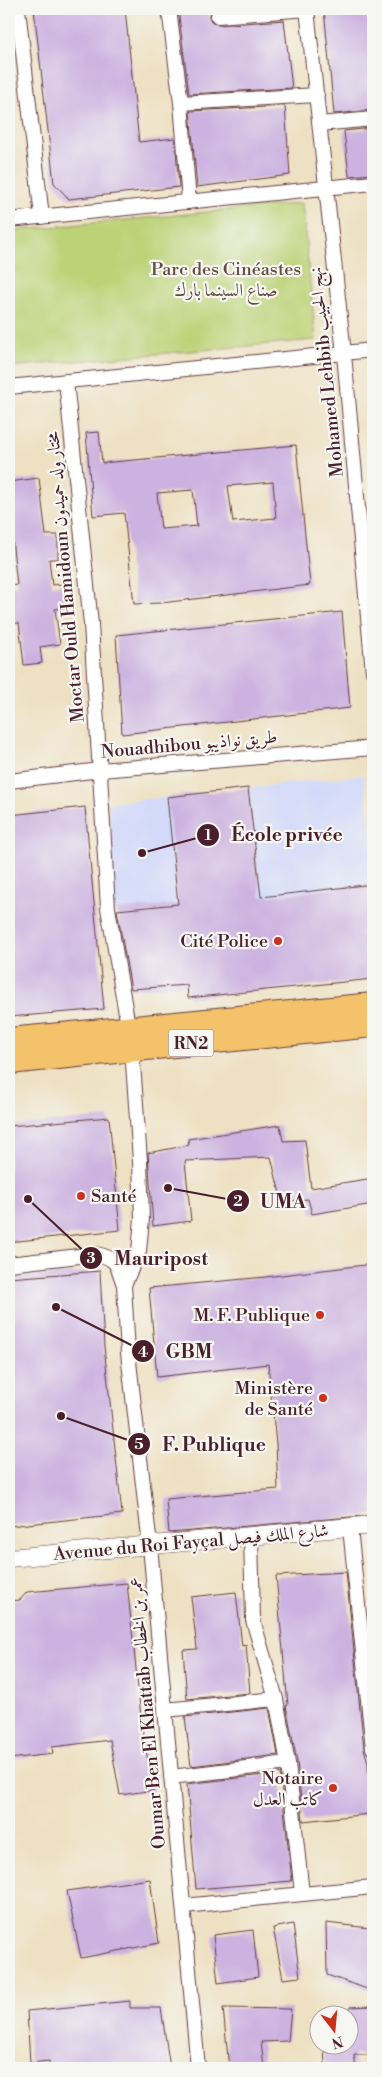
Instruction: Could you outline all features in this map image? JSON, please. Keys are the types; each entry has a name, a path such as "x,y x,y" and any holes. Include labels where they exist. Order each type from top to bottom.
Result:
{"highway":[{"name":"RN2","path":"9,1062 130,1038 373,1005"},
{"name":"RN2","path":"9,1040 130,1038 373,1025"}],"street":[{"path":"18,9 42,217"},
{"path":"169,9 181,103 190,202"},
{"path":"218,16 307,9"},
{"name":"Mohamed Lehbib نهج الحبيب","path":"307,9 344,354 372,636 373,672"},
{"path":"181,103 316,95"},
{"path":"320,124 373,118"},
{"path":"9,220 373,183"},
{"path":"9,387 373,350"},
{"name":"Moctar Ould Hamidoun مختار ولد حميدون","path":"66,381 91,624 108,908 130,1038"},
{"name":"Nouadhibou طريق نواذيبو","path":"9,781 100,770 373,748"},
{"name":"Oumar Ben El Khattab عمر بن الخطاب","path":"130,1038 140,1161 142,1219 139,1251 124,1284 128,1353 150,1546 198,2068"},
{"path":"9,1264 96,1254 109,1256 115,1261 124,1284"},
{"name":"Avenue du Roi Fayçal شارع الملك فيصل","path":"9,1558 373,1525"},
{"path":"350,1528 373,1748"},
{"path":"251,1536 253,1620 276,1699 288,1763 302,1894"},
{"path":"165,1710 276,1699"},
{"path":"172,1776 288,1763"},
{"path":"184,1906 373,1887"}],"shaded area":[{"path":"364,775 373,859 373,884 261,897 248,788"},
{"path":"167,797 178,904 115,911 109,803"}],"green space":[{"name":"Parc des Cinéastes صناع السينما بارك","path":"302,203 316,340 9,367 9,231"}],"building":[{"path":"34,9 125,9 139,142 175,138 179,187 69,199 54,183"},
{"path":"178,9 213,9 209,17 211,21 218,25 284,20 292,88 189,94"},
{"path":"324,9 373,9 373,110 334,114"},
{"path":"285,106 290,175 197,187 190,111"},
{"path":"373,128 373,174 349,176 344,131"},
{"path":"99,432 102,463 296,445 310,585 161,603 134,604 124,513 93,516 86,433","holes":["273,482 276,518 233,522 228,486","193,490 197,526 161,529 157,493"]},
{"path":"39,478 46,535 58,535 58,559 49,559 52,585 64,584 66,608 55,609 60,644 40,647 42,663 24,665 19,623 9,624 9,586 17,585 11,529 9,529 9,482"},
{"path":"342,612 350,708 122,734 116,635"},
{"path":"248,788 261,897 373,884 373,979 188,998 187,985 131,989 117,910 178,904 167,797"},
{"path":"85,807 104,1009 9,1017 9,815"},
{"path":"109,1117 120,1230 9,1242 9,1126"},
{"path":"280,1125 283,1141 305,1140 311,1188 373,1178 373,1204 312,1214 308,1199 282,1202 271,1157 185,1161 191,1221 153,1226 148,1153 189,1145 188,1139"},
{"path":"373,1264 373,1515 169,1533 166,1499 278,1489 276,1444 268,1364 157,1377 149,1288"},
{"path":"100,1271 104,1346 122,1514 9,1526 9,1278"},
{"path":"346,1572 364,1749 368,1762 370,1814 303,1821 297,1761 286,1706 288,1705 276,1576"},
{"path":"127,1583 143,1736 154,1790 120,1795 110,1740 52,1747 53,1754 9,1759 9,1601 20,1600 27,1592"},
{"path":"236,1592 242,1646 246,1645 250,1693 187,1699 183,1650 197,1649 191,1597"},
{"path":"269,1708 278,1755 191,1766 185,1717"},
{"path":"280,1773 292,1881 196,1889 187,1784"},
{"path":"150,1879 159,1943 81,1958 67,1891"},
{"path":"326,1923 370,1928 373,1952 373,1991 327,1975"},
{"path":"293,1924 300,1977 283,1979 273,1928"},
{"path":"253,1930 258,1977 218,1983 213,1935"},
{"path":"130,2001 130,2008 161,2008 170,2068 50,2068 49,2061 30,2063 27,2011"},
{"path":"373,2006 373,2055 354,2055 356,2068 325,2068 324,2054 360,2054 360,2007"},
{"path":"223,2008 291,2009 288,2041 261,2042 264,2068 229,2068"}],"place":[{"name":"École privée","path":"142,853"},
{"name":"Cité Police","path":"278,941"},
{"name":"UMA","path":"168,1188"},
{"name":"Santé","path":"81,1196"},
{"name":"Mauripost","path":"28,1199"},
{"name":"GBM","path":"56,1307"},
{"name":"M. F. Publique","path":"320,1315"},
{"name":"Ministère de Santé","path":"323,1398"},
{"name":"F. Publique","path":"61,1416"},
{"name":"Notaire كاتب العدل","path":"333,1788"}]}
